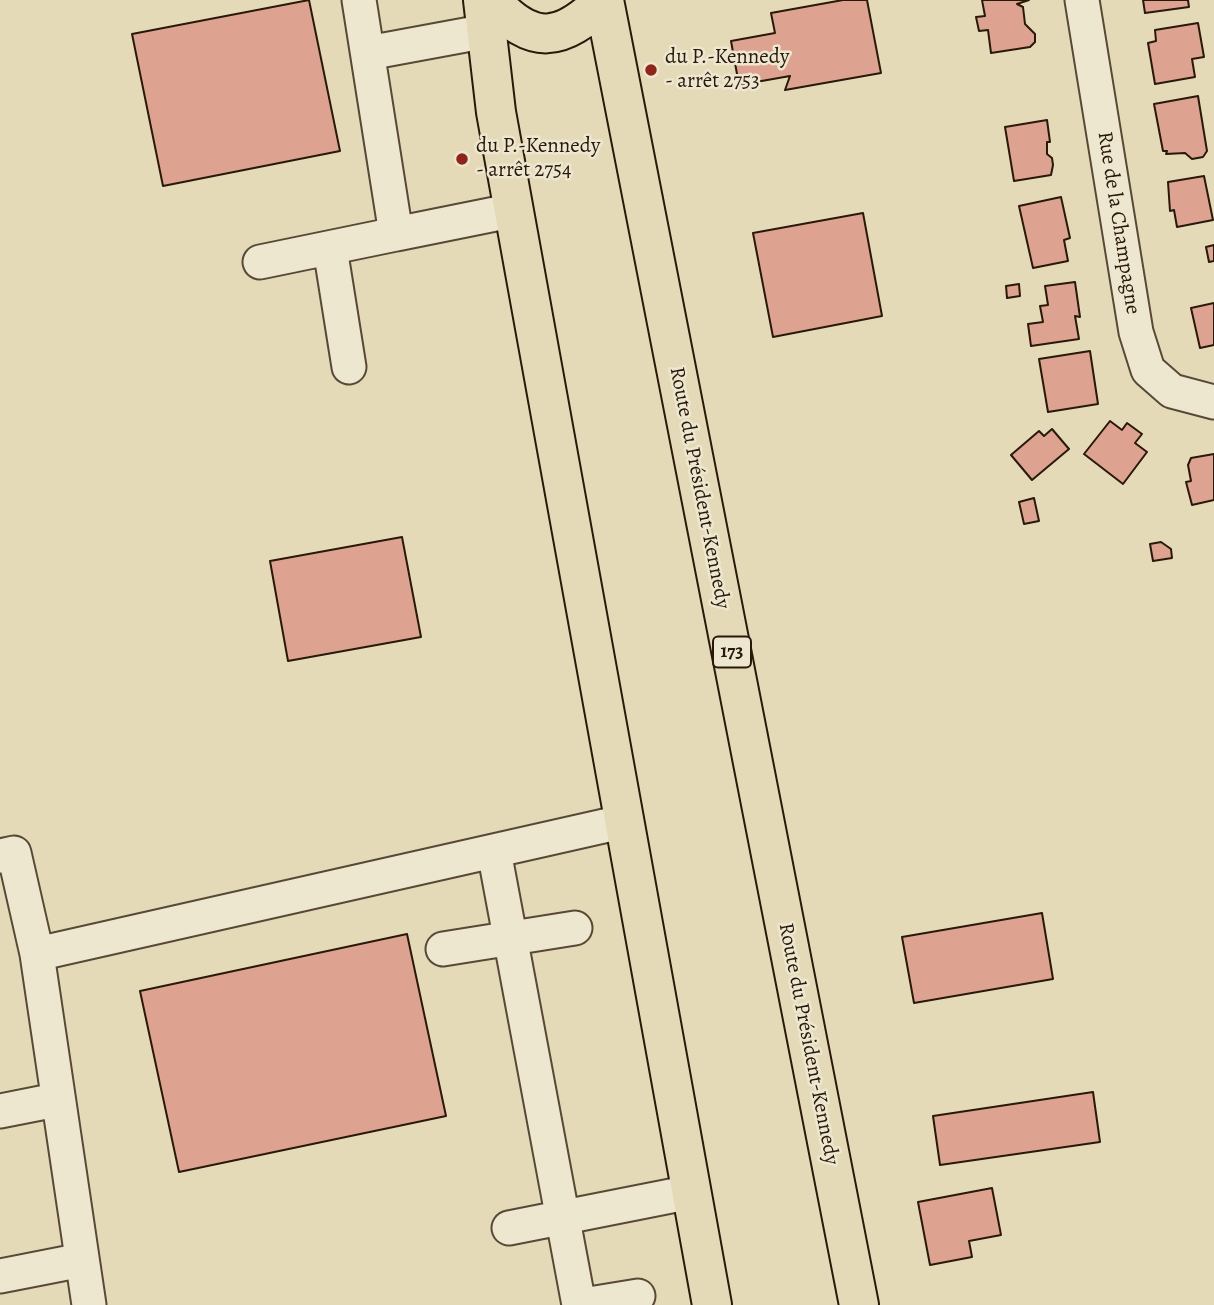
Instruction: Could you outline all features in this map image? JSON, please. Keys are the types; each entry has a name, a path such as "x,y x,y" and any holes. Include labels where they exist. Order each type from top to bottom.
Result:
{"main road":[{"path":"604,0 584,20 559,33 533,32 487,10 496,112 712,1305"},
{"name":"Route du Président-Kennedy","path":"604,0 859,1305"}],"street":[{"path":"359,0 396,234"},
{"name":"Rue de la Champagne","path":"1082,0 1136,332 1148,370 1172,391 1214,402"},
{"path":"368,53 487,10"},
{"path":"260,262 515,210"},
{"path":"330,248 349,367"},
{"path":"37,954 626,821"},
{"path":"494,851 581,1305 638,1296"},
{"path":"0,856 13,853 37,954 89,1305"},
{"path":"443,949 575,928"},
{"path":"0,1111 57,1100"},
{"path":"509,1228 691,1192"},
{"path":"0,1276 82,1260"}],"building":[{"path":"309,0 340,151 163,186 132,34"},
{"path":"843,0 867,0 881,73 785,90 790,76 739,85 731,41 775,33 771,13"},
{"path":"982,0 1029,0 1017,4 1023,7 1025,24 1035,34 1035,42 1030,47 991,53 988,30 979,31 976,17 985,16"},
{"path":"1143,0 1188,0 1189,7 1145,13"},
{"path":"1198,23 1204,57 1192,59 1195,77 1155,84 1148,43 1156,41 1155,30"},
{"path":"1198,96 1207,151 1203,157 1192,159 1185,153 1166,154 1167,151 1163,151 1154,104"},
{"path":"1047,120 1050,142 1047,142 1047,154 1052,158 1053,165 1051,175 1014,181 1005,127"},
{"path":"1204,176 1213,220 1177,227 1174,210 1170,211 1168,182"},
{"path":"1061,197 1070,238 1064,240 1068,261 1033,268 1019,206"},
{"path":"863,213 882,316 773,337 753,233"},
{"path":"1214,245 1214,261 1209,262 1206,247"},
{"path":"1075,282 1080,317 1075,316 1079,339 1031,346 1028,324 1043,322 1040,306 1048,305 1045,286"},
{"path":"1019,284 1020,296 1007,298 1006,286"},
{"path":"1214,303 1214,345 1200,348 1191,308"},
{"path":"1090,351 1098,404 1048,412 1039,359"},
{"path":"1110,421 1122,430 1127,423 1142,434 1135,443 1147,452 1123,484 1084,454"},
{"path":"1052,429 1069,449 1032,480 1011,455 1039,431 1044,436"},
{"path":"1214,454 1214,500 1192,505 1186,482 1191,481 1188,465 1191,458"},
{"path":"1034,498 1039,521 1024,524 1019,502"},
{"path":"402,537 421,637 288,661 270,561"},
{"path":"1161,542 1171,549 1172,558 1153,561 1150,544"},
{"path":"1042,913 1053,979 914,1003 902,937"},
{"path":"407,934 446,1116 179,1172 140,991"},
{"path":"1093,1092 1100,1142 940,1165 933,1116"},
{"path":"992,1188 1001,1235 969,1241 972,1257 930,1265 918,1202"}],"place":[{"name":"du P.-Kennedy - arrêt 2753","path":"651,70"},
{"name":"du P.-Kennedy - arrêt 2754","path":"462,159"}]}
